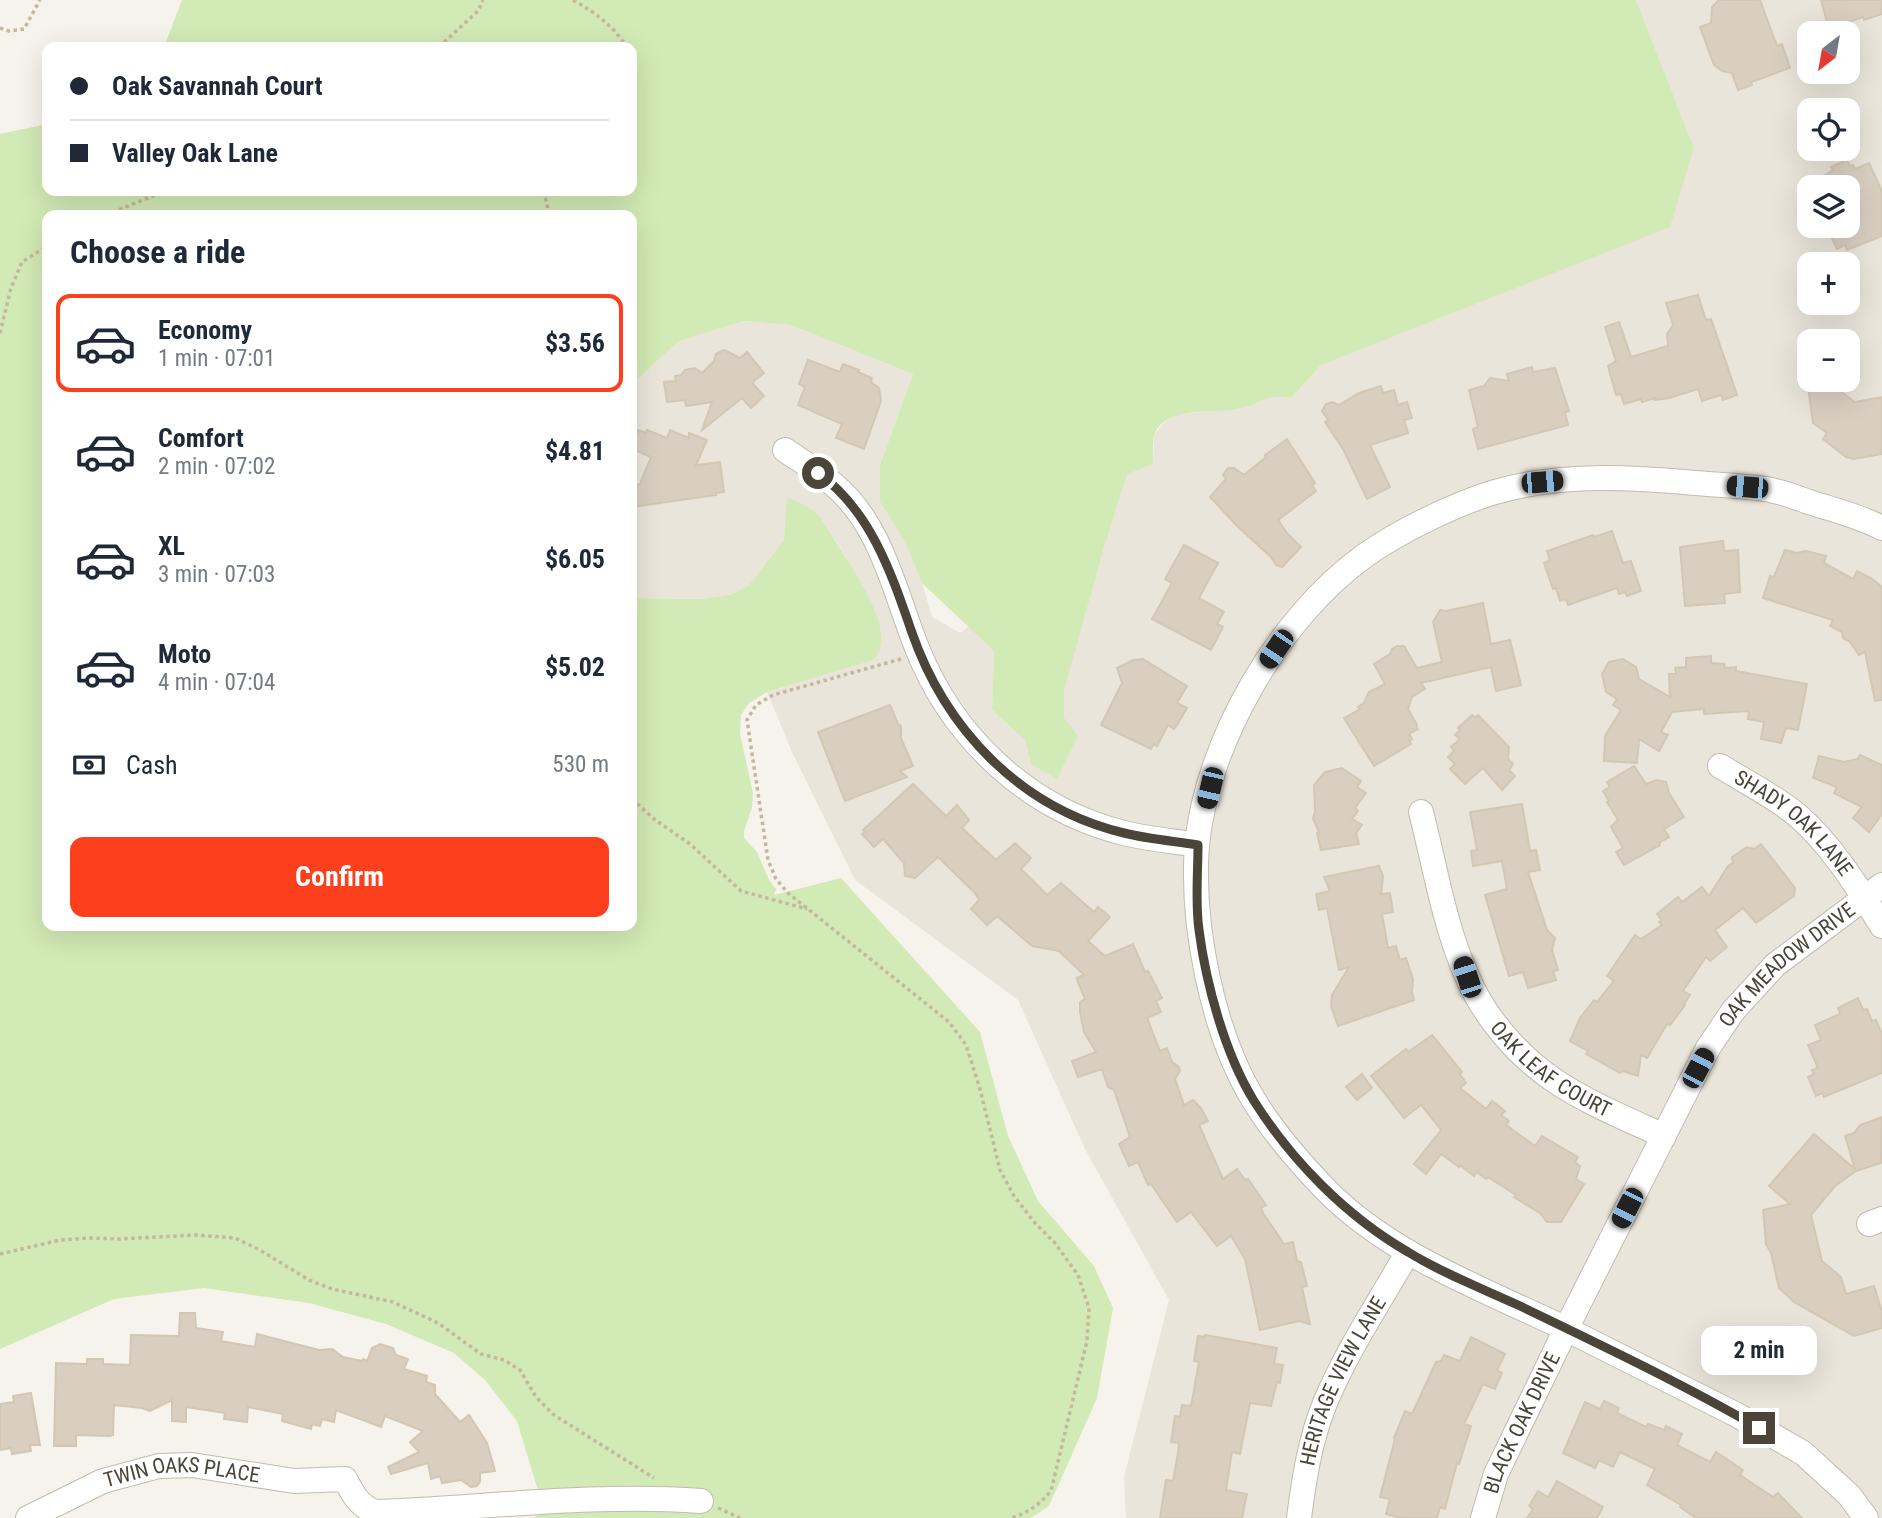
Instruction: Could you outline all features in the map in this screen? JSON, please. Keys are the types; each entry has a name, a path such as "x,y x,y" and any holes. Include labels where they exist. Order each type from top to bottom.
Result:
{"street":[{"path":"785,450 835,485 859,514 887,562 920,654 942,696 972,741 1027,790 1053,806 1124,833 1198,845"},
{"path":"1866,1518 1849,1495 1803,1453 1737,1415 1408,1252 1368,1225 1328,1192 1286,1145 1253,1099 1230,1050 1210,986 1199,929 1198,845 1215,766 1240,708 1289,630 1320,595 1363,557 1396,536 1454,508 1495,492 1542,482 1601,478 1648,479 1769,489 1861,517 1882,528"},
{"name":"SHADY OAK LANE","path":"1720,766 1774,798 1798,816 1873,891 1882,926"},
{"name":"OAK LEAF COURT","path":"1421,812 1450,927 1467,977 1492,1019 1521,1054 1554,1080 1593,1103 1664,1136"},
{"name":"OAK MEADOW DRIVE","path":"1566,1329 1708,1048 1733,1011 1775,965 1873,891"},
{"name":"HERITAGE VIEW LANE","path":"1299,1518 1304,1476 1325,1403 1408,1252"},
{"name":"BLACK OAK DRIVE","path":"1483,1518 1496,1474 1566,1329"},
{"name":"TWIN OAKS PLACE","path":"28,1518 103,1481 159,1466 205,1466 294,1481 345,1479 355,1498 366,1509 374,1512 658,1498 701,1502"}],"path":[{"path":"0,28 9,31 24,29 40,0"},
{"path":"444,42 478,10 483,0"},
{"path":"573,0 601,16 623,42"},
{"path":"118,210 153,196"},
{"path":"0,333 11,289 22,262 42,249"},
{"path":"920,654 773,695 756,705 747,720 768,860 776,879 788,893 948,1022 966,1045 1000,1170 1014,1196 1055,1243 1078,1275 1083,1287 1089,1308 1087,1341 1059,1467 1051,1492 1024,1514 1011,1518"},
{"path":"637,804 690,844 741,891 809,910"},
{"path":"0,1254 61,1240 90,1238 195,1235 235,1238 309,1280 332,1289 393,1302 438,1323 481,1354 504,1360 520,1370 536,1397 554,1415 659,1480"}],"shaded area":[{"path":"1636,0 1882,0 1882,1518 1126,1518 1124,1477 1169,1300 1085,1149 1018,1000 855,880 792,752 767,692 871,661 860,581 825,527 788,498 784,540 749,585 733,594 702,599 637,598 637,379 679,341 744,321 791,325 913,374 880,465 880,502 903,538 922,583 932,617 960,633 978,619 994,651 992,710 1025,740 1031,764 1064,718 1064,691 1127,473 1153,464 1154,435 1164,422 1175,414 1240,409 1271,396 1291,398 1321,365 1694,148"}],"green space":[{"path":"182,0 1636,0 1694,148 1670,227 1321,365 1291,398 1274,397 1238,409 1178,415 1159,426 1153,439 1153,464 1127,474 1104,548 1064,691 1064,718 1078,736 1057,779 1031,764 1025,740 992,710 994,651 922,583 903,538 880,502 880,465 913,374 791,325 744,321 679,341 637,379 637,210 42,210 42,931 637,931 637,598 702,599 733,594 749,585 784,540 787,497 820,517 854,570 876,613 881,632 880,649 871,661 767,692 749,703 741,715 740,734 753,793 744,838 757,852 769,880 776,889 774,895 841,878 980,1032 1008,1136 1038,1201 1094,1266 1113,1308 1097,1398 1049,1506 1031,1518 534,1518 539,1514 539,1494 517,1421 485,1380 454,1353 386,1324 309,1303 204,1288 114,1299 0,1349 0,134 42,125 42,196 637,196 637,42 166,42"}],"building":[{"path":"1719,0 1760,0 1777,46 1782,44 1790,68 1751,82 1752,85 1738,90 1732,73 1722,71 1714,65 1700,27 1711,23 1712,7"},
{"path":"1821,0 1882,0 1882,14 1864,20 1863,17 1852,21 1827,21"},
{"path":"1845,161 1855,169 1869,163 1882,191 1882,236 1847,250 1845,245 1837,249 1832,238 1860,238 1860,175 1825,175 1833,170 1831,167"},
{"path":"1698,295 1706,320 1711,319 1737,395 1723,400 1721,395 1702,401 1698,389 1669,398 1642,402 1641,399 1624,404 1621,394 1616,395 1608,366 1616,361 1605,327 1619,322 1631,357 1668,346 1667,334 1673,325 1666,303"},
{"path":"724,350 740,358 747,352 764,373 753,384 764,396 751,408 742,398 702,430 712,402 686,406 685,400 667,402 664,382 676,381 675,376 681,375 685,370 695,368 702,373 714,361 716,354"},
{"path":"808,360 840,372 843,364 859,370 858,372 872,378 871,382 879,388 881,401 864,449 836,438 842,424 798,405 805,387 799,384"},
{"path":"1532,367 1533,372 1555,368 1569,411 1565,412 1568,425 1478,449 1473,429 1478,427 1469,390 1484,386 1490,378 1509,381 1507,374"},
{"path":"1381,386 1383,393 1394,390 1398,405 1407,402 1412,418 1404,420 1408,433 1370,445 1390,487 1367,499 1343,449 1325,422 1328,420 1322,411 1326,404 1332,402 1339,405 1359,393"},
{"path":"1809,392 1841,392 1855,402 1882,397 1882,454 1854,459 1846,457 1823,439 1827,433 1813,423"},
{"path":"638,430 646,433 647,430 667,438 670,430 689,438 689,433 707,440 696,465 720,462 724,492 637,506 637,485 640,484 651,457 637,451"},
{"path":"1287,439 1315,483 1312,485 1316,491 1278,520 1301,547 1282,567 1276,565 1210,497 1226,479 1223,475 1228,468 1234,468 1244,475"},
{"path":"1612,531 1623,563 1631,561 1641,591 1627,596 1625,592 1619,594 1617,588 1568,605 1566,599 1560,601 1544,563 1550,560 1547,551"},
{"path":"1723,541 1724,551 1738,550 1740,592 1724,594 1725,603 1685,606 1680,547"},
{"path":"1184,545 1218,563 1199,598 1224,612 1217,624 1223,627 1211,650 1152,619 1172,583 1165,579"},
{"path":"1785,550 1826,556 1824,563 1853,579 1857,571 1882,587 1882,700 1875,701 1865,652 1859,655 1850,642 1843,638 1842,632 1830,626 1833,620 1763,598 1770,576 1774,577"},
{"path":"1483,603 1491,644 1510,640 1521,685 1496,691 1491,667 1421,683 1425,689 1412,697 1408,709 1418,729 1409,734 1411,744 1374,766 1344,718 1360,709 1358,707 1364,703 1369,692 1385,684 1374,664 1397,646 1404,646 1417,668 1442,662 1433,622 1440,610"},
{"path":"1711,656 1711,663 1724,664 1725,668 1736,667 1736,671 1807,684 1798,730 1786,728 1781,743 1761,739 1764,722 1748,719 1749,711 1704,714 1704,709 1672,712 1661,732 1668,735 1659,751 1639,739 1637,763 1604,761 1605,736 1621,710 1613,705 1617,699 1606,692 1602,674 1609,662 1623,659 1636,667 1639,679 1670,697 1669,674 1676,674 1675,668 1686,667 1686,658"},
{"path":"1143,659 1187,686 1177,703 1187,708 1174,729 1168,725 1157,746 1154,744 1151,749 1101,725 1122,683 1117,668 1133,660"},
{"path":"890,705 901,726 901,738 913,766 900,771 907,777 845,801 818,732"},
{"path":"1472,715 1478,715 1509,747 1508,759 1513,764 1509,770 1515,776 1502,790 1483,768 1465,784 1450,769 1455,764 1448,757 1454,751 1451,747 1460,739 1455,735 1460,730 1458,728"},
{"path":"1860,755 1882,765 1882,814 1869,832 1853,818 1862,807 1834,793 1837,787 1813,778 1819,756 1844,762 1858,759"},
{"path":"1634,766 1646,784 1657,780 1666,782 1669,793 1684,817 1664,829 1669,837 1659,843 1660,845 1624,865 1616,852 1623,848 1611,827 1618,820 1603,791 1610,787 1607,782"},
{"path":"1342,768 1361,781 1357,787 1366,793 1355,808 1358,811 1352,819 1362,825 1356,833 1359,844 1321,850 1319,832 1313,818 1314,785 1325,772"},
{"path":"913,784 946,816 957,805 969,820 962,828 996,860 1015,843 1031,858 1021,869 1047,895 1061,883 1094,912 1098,907 1110,917 1088,941 1105,956 1133,944 1145,972 1148,971 1162,998 1156,1001 1161,1012 1147,1018 1160,1051 1167,1048 1172,1062 1178,1066 1180,1071 1175,1079 1184,1105 1193,1100 1208,1121 1199,1125 1223,1179 1237,1169 1245,1180 1248,1179 1266,1205 1261,1208 1263,1213 1284,1244 1293,1242 1307,1286 1302,1287 1310,1324 1299,1321 1260,1330 1245,1259 1231,1236 1217,1246 1191,1212 1177,1222 1151,1184 1148,1185 1138,1162 1129,1166 1119,1144 1130,1137 1114,1090 1108,1087 1102,1069 1078,1077 1072,1061 1096,1052 1084,1032 1080,1012 1080,1002 1085,999 1077,978 1084,975 1059,951 1032,946 997,916 987,925 971,909 979,900 975,893 938,857 915,878 905,876 904,863 883,839 874,847 862,834 865,832 863,830"},
{"path":"1522,804 1530,851 1536,850 1540,870 1528,872 1547,930 1555,938 1552,950 1558,970 1553,971 1556,980 1528,988 1523,972 1509,976 1485,895 1507,889 1502,861 1473,866 1471,851 1477,850 1470,812"},
{"path":"1761,844 1795,888 1794,896 1756,923 1743,908 1715,930 1727,947 1710,961 1706,957 1683,991 1690,995 1685,1005 1670,1025 1667,1024 1647,1058 1641,1055 1638,1076 1622,1071 1620,1073 1586,1054 1588,1051 1570,1041 1580,1018 1614,981 1607,976 1635,935 1641,939 1662,925 1657,914 1678,897 1682,902 1702,887 1709,896 1728,866 1733,863 1732,857 1747,847 1754,849"},
{"path":"1379,866 1383,876 1381,894 1390,893 1393,912 1382,914 1388,948 1396,946 1400,960 1406,958 1413,979 1414,1000 1338,1026 1331,1006 1332,995 1349,967 1339,970 1327,908 1319,910 1316,894 1330,891 1324,877"},
{"path":"1858,998 1872,1021 1876,1020 1882,1034 1882,1073 1824,1097 1822,1093 1816,1096 1808,1077 1814,1074 1812,1070 1818,1068 1808,1045 1821,1040 1815,1025 1840,1014 1838,1008"},
{"path":"1432,1035 1462,1072 1460,1074 1466,1083 1460,1088 1486,1109 1492,1101 1505,1111 1501,1115 1509,1121 1506,1125 1535,1146 1542,1136 1578,1157 1575,1162 1580,1166 1576,1179 1584,1184 1561,1222 1547,1222 1541,1214 1488,1177 1486,1179 1477,1172 1474,1176 1441,1154 1426,1174 1414,1164 1441,1130 1421,1105 1404,1118 1371,1076 1406,1049 1408,1052"},
{"path":"1362,1074 1372,1088 1357,1100 1346,1087"},
{"path":"1882,1117 1881,1163 1856,1171 1835,1186 1811,1215 1822,1261 1841,1277 1846,1294 1874,1286 1882,1312 1882,1328 1854,1336 1794,1302 1779,1288 1771,1253 1766,1244 1763,1210 1790,1204 1769,1186 1814,1134 1855,1169 1845,1136 1854,1133 1860,1125"},
{"path":"180,1313 195,1313 196,1328 223,1332 221,1341 255,1347 257,1334 319,1350 332,1349 343,1357 362,1361 367,1361 372,1348 380,1344 393,1348 396,1355 408,1359 404,1369 427,1376 426,1382 435,1385 435,1394 460,1422 469,1415 487,1443 495,1471 480,1473 480,1482 471,1487 461,1480 442,1483 440,1476 431,1479 428,1463 391,1474 388,1467 419,1452 410,1442 423,1431 385,1416 381,1427 336,1410 334,1422 322,1419 320,1426 312,1424 311,1429 282,1421 283,1414 248,1407 247,1422 224,1419 225,1413 186,1407 186,1422 172,1421 172,1400 150,1411 114,1405 113,1435 76,1435 76,1446 54,1446 56,1363 87,1364 87,1359 103,1359 103,1364 130,1365 131,1335 179,1336"},
{"path":"1198,1336 1277,1348 1274,1364 1283,1365 1280,1383 1277,1382 1271,1406 1250,1403 1240,1454 1232,1452 1226,1490 1247,1494 1242,1518 1160,1518 1166,1480 1173,1481 1178,1453 1179,1443 1171,1442 1175,1416 1180,1417 1182,1405 1191,1406 1199,1362 1194,1361"},
{"path":"1471,1337 1505,1354 1497,1370 1502,1373 1495,1389 1483,1384 1464,1424 1471,1426 1459,1464 1457,1463 1445,1509 1440,1507 1437,1518 1401,1518 1386,1514 1390,1499 1380,1497 1394,1438 1405,1411 1412,1414 1436,1362 1441,1361 1444,1355 1460,1361"},
{"path":"31,1393 40,1445 30,1445 31,1451 12,1454 11,1448 0,1450 0,1404 14,1402 13,1396"},
{"path":"1604,1401 1619,1408 1617,1413 1646,1427 1648,1424 1664,1430 1666,1426 1682,1434 1677,1445 1710,1462 1716,1452 1743,1470 1740,1475 1773,1497 1778,1493 1802,1518 1696,1518 1680,1507 1681,1505 1647,1485 1655,1469 1620,1452 1613,1467 1599,1460 1595,1468 1563,1453 1585,1402 1600,1409"},
{"path":"1557,1481 1603,1507 1597,1518 1527,1518 1533,1509 1529,1506 1538,1491 1548,1497"}],"route":[{"path":"818,473 835,485 859,514 887,562 916,646 942,696 972,741 996,765 1027,790 1053,806 1094,823 1124,833 1198,845 1199,929 1210,986 1230,1050 1253,1099 1286,1145 1328,1192 1368,1225 1408,1252 1643,1366 1759,1428"}]}
